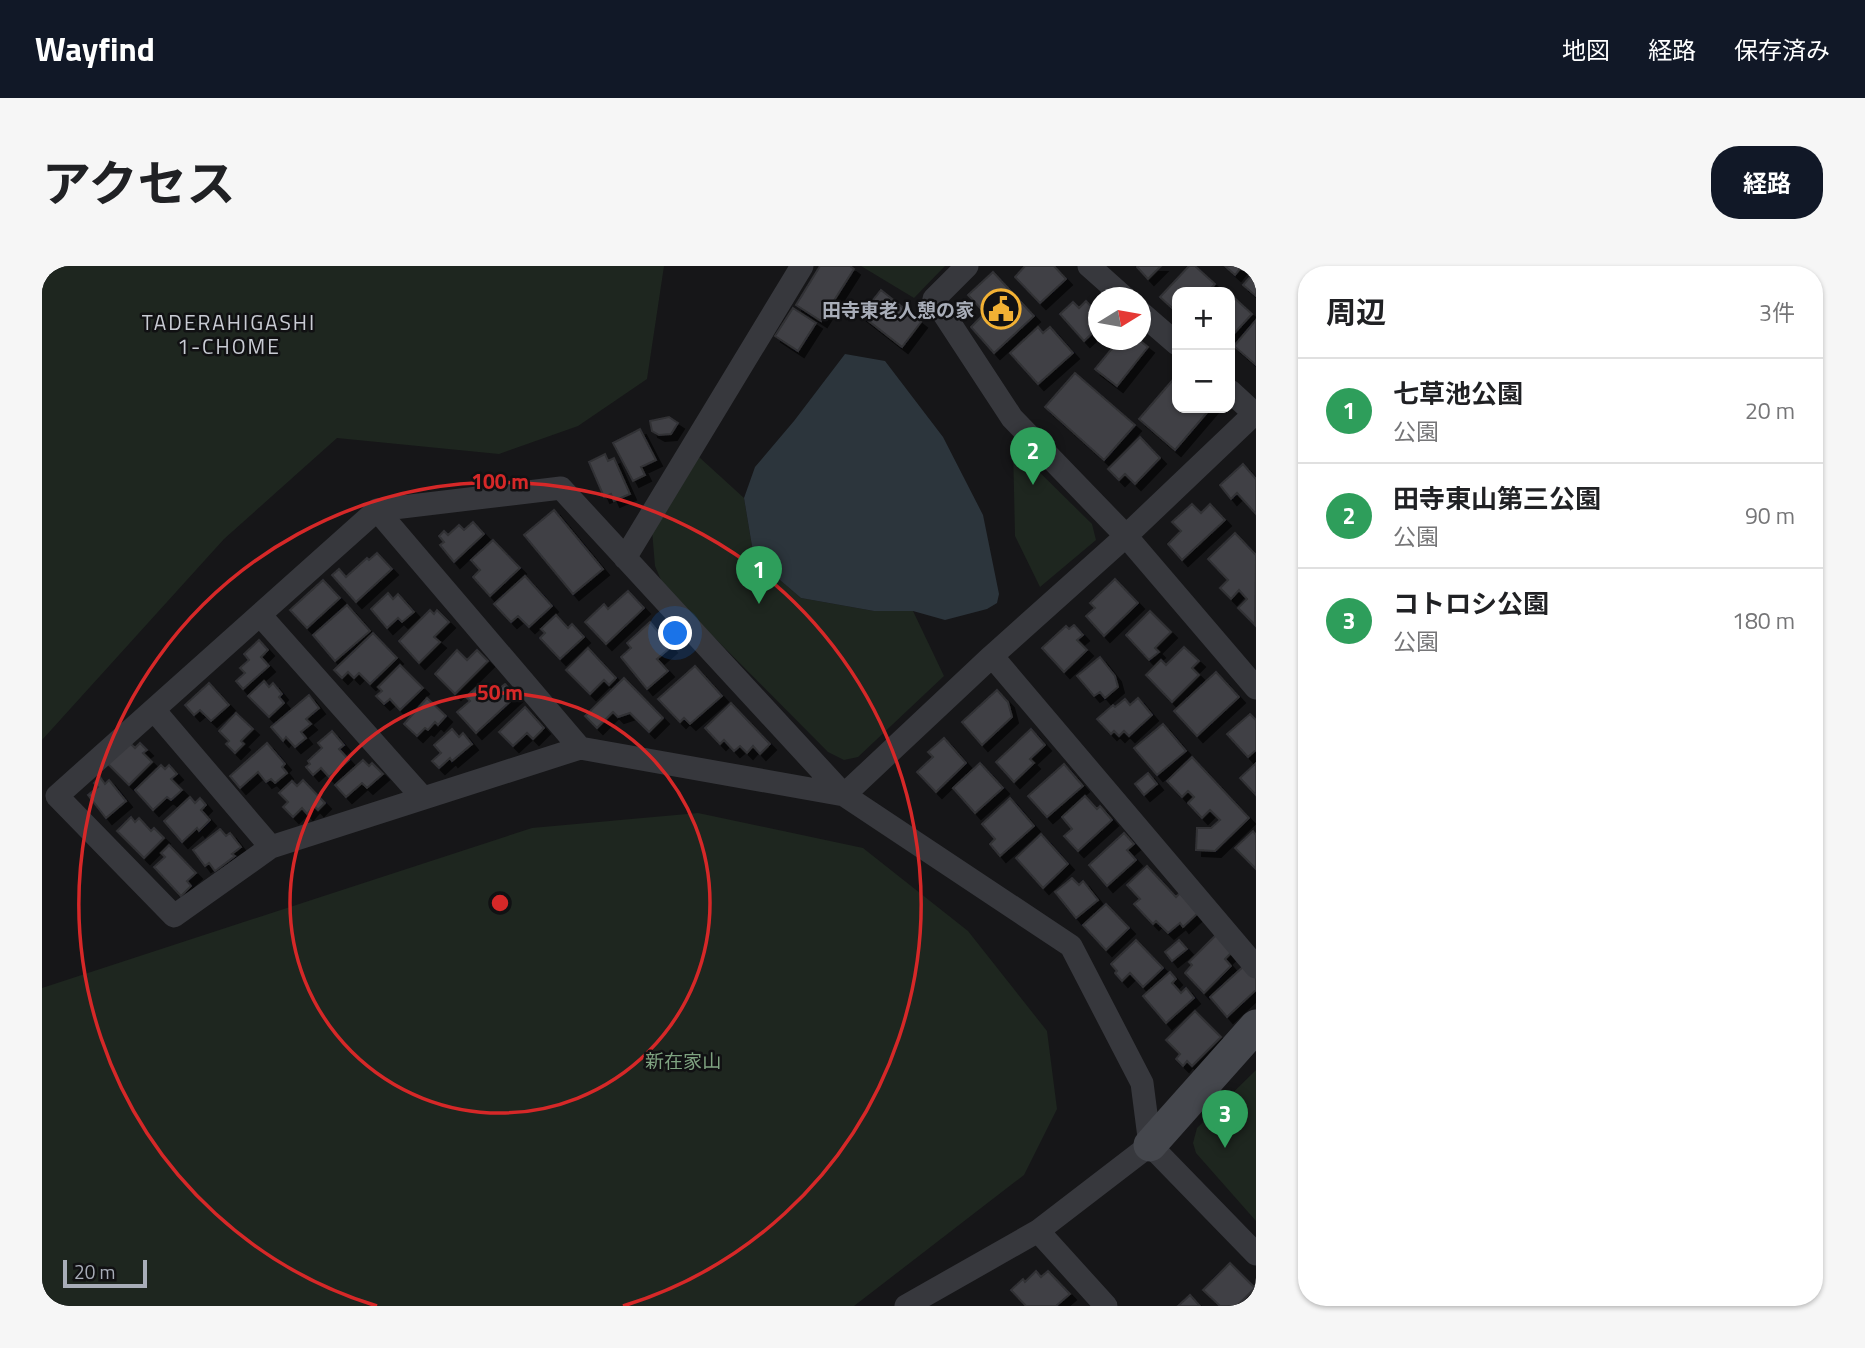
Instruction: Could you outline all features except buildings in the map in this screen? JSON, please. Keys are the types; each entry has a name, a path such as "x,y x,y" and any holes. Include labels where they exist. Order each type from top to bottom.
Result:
{"street":[{"path":"625,558 803,266"},
{"path":"967,266 934,299 1012,418 1126,537 1256,688"},
{"path":"1089,266 1113,287"},
{"path":"1151,322 1172,340"},
{"path":"844,795 992,656 1126,537 1255,413 1235,395"},
{"path":"844,795 580,748 271,846 174,915 57,796 377,510 561,488 844,795 1071,946 1142,1083 1150,1145 1256,1254"},
{"path":"377,510 580,748"},
{"path":"260,615 422,798"},
{"path":"992,656 1256,967"},
{"path":"153,710 271,846"},
{"path":"906,1306 1038,1231 1150,1145 1256,1027"},
{"path":"1038,1231 1106,1306"}],"green space":[{"path":"42,266 664,266 647,379 578,426 499,454 337,438 224,539 42,740"},
{"path":"861,266 945,266 914,298"},
{"path":"1013,446 1092,524 1096,540 1040,587 1015,536"},
{"path":"699,457 744,498 754,558 801,598 874,611 913,611 944,676 858,757 844,760 828,752 664,587 655,566 652,530"},
{"name":"新在家山","path":"698,813 863,848 968,931 1047,1031 1057,1109 1024,1175 854,1306 42,1306 42,988 532,828"},
{"path":"1256,1070 1256,1221 1196,1153 1193,1143 1197,1128"}],"shaded area":[{"path":"845,354 885,361 943,437 983,515 999,594 997,603 987,609 945,620 913,611 874,611 801,598 754,558 744,498 755,467"}],"place":[{"name":"田寺東老人憩の家","path":"1001,309"},
{"name":"田寺東山第三公園","path":"1033,485"},
{"name":"七草池公園","path":"759,604"},
{"name":"コトロシ公園","path":"1225,1148"}],"district":[{"name":"TADERAHIGASHI 1-CHOME","path":"229,334"}]}
